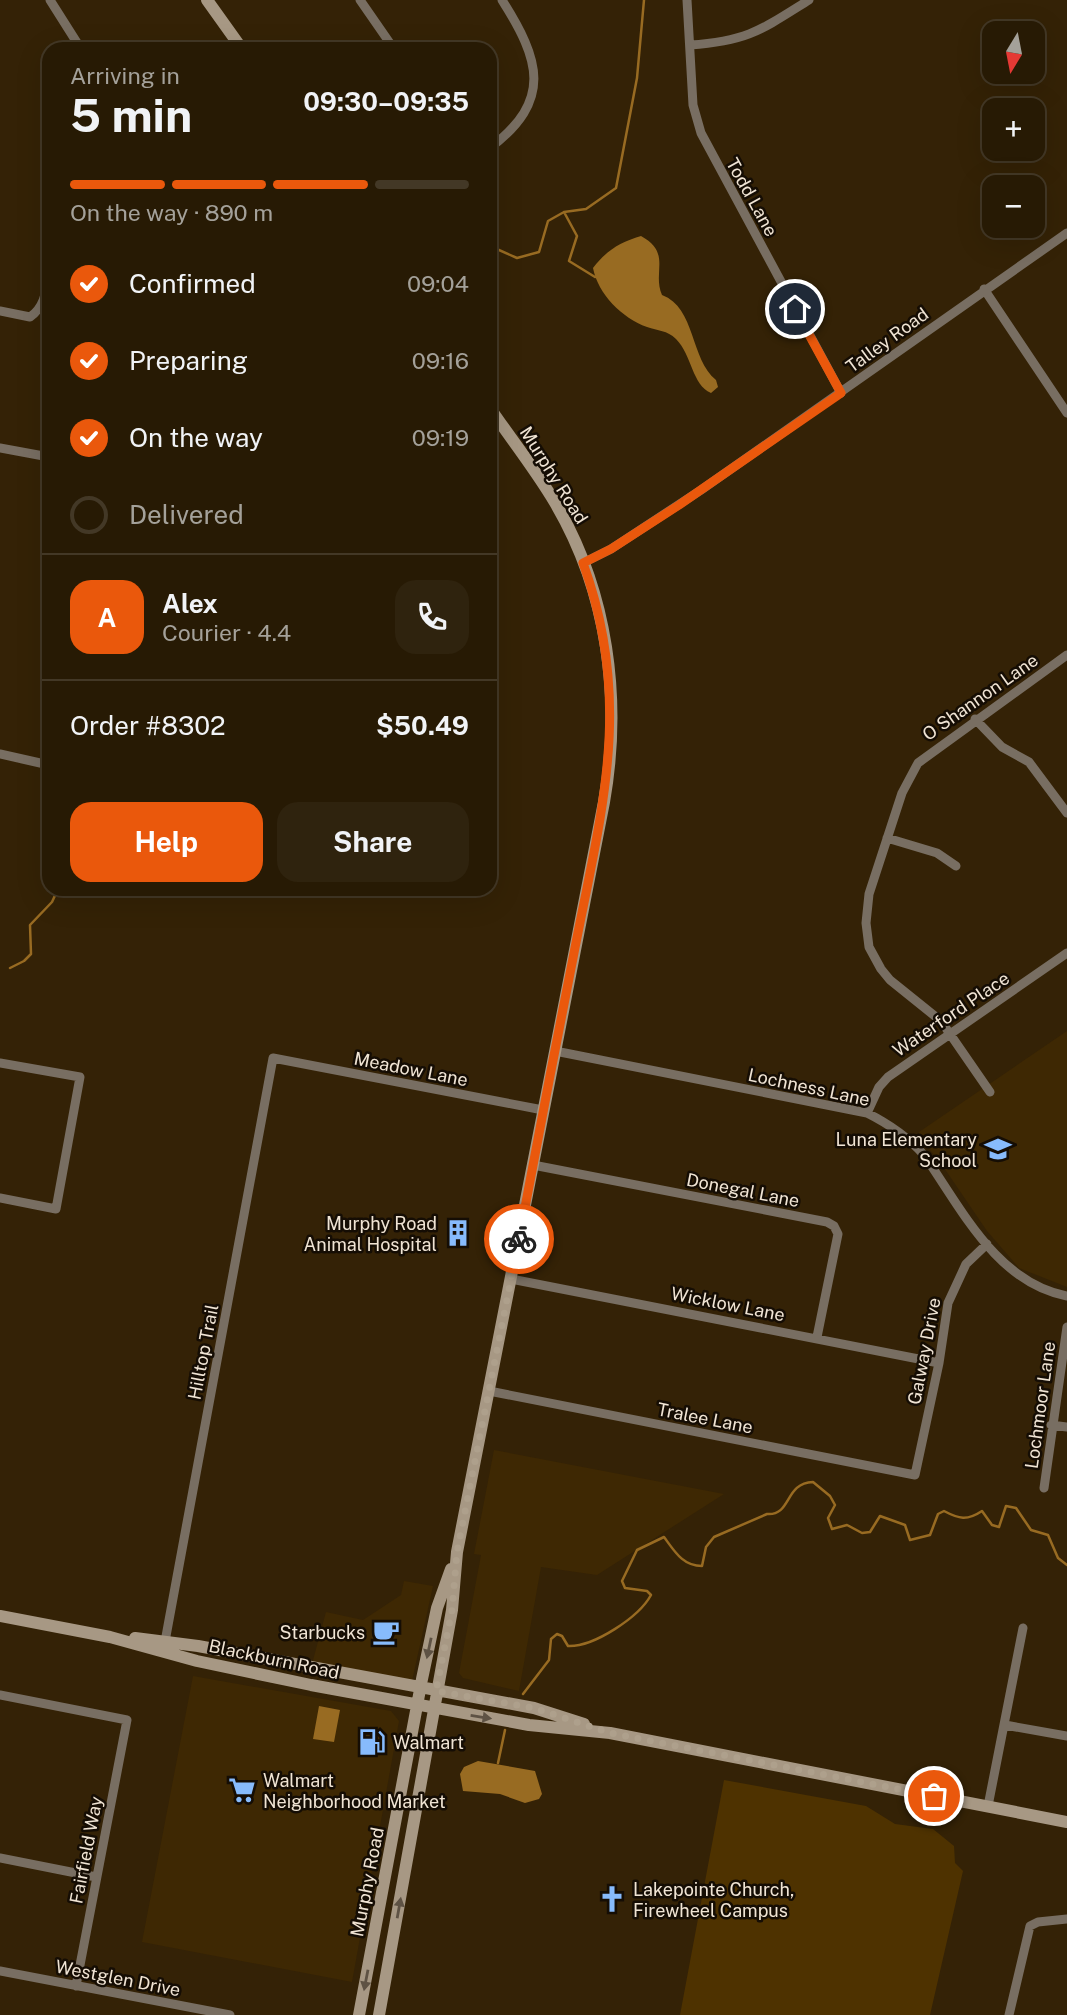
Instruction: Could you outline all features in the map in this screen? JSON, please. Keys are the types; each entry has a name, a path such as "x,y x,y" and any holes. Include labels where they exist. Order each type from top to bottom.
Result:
{"main road":[{"path":"207,0 237,42"},
{"name":"Murphy Road","path":"379,2015 452,1610 457,1552 606,792 612,732 611,692 596,597 554,502 497,418"},
{"name":"Murphy Road","path":"359,2015 437,1608 457,1552"},
{"name":"Blackburn Road","path":"0,1616 164,1646 239,1654 534,1708 610,1733"},
{"name":"Blackburn Road","path":"164,1646 236,1670 273,1678 433,1709 610,1733"},
{"path":"236,1670 239,1654"},
{"path":"273,1678 315,1676 321,1669"},
{"path":"610,1733 1067,1822"},
{"path":"388,1865 405,1868"}],"street":[{"path":"50,0 77,42"},
{"path":"360,0 389,42"},
{"path":"497,142 526,113 535,74 530,50 502,0"},
{"name":"Todd Lane","path":"687,0 693,105 701,133 841,393"},
{"path":"690,45 726,43 748,36 809,0"},
{"name":"Talley Road","path":"583,563 611,549 690,497 1067,233"},
{"path":"984,289 1067,413"},
{"path":"0,311 30,317 42,304"},
{"path":"0,448 42,456"},
{"name":"O Shannon Lane","path":"990,1092 950,1035 923,1004 890,980 869,947 866,923 869,894 902,793 918,763 975,719 1067,655"},
{"path":"975,719 1002,747 1028,762 1066,808"},
{"path":"0,754 42,763"},
{"path":"887,838 937,853 956,866"},
{"name":"Waterford Place","path":"867,1113 879,1087 888,1077 1067,953"},
{"name":"Lochness Lane","path":"555,1051 867,1113 912,1142 986,1244 1024,1279 1053,1293 1067,1296"},
{"name":"Meadow Lane","path":"274,1058 543,1110"},
{"name":"Hilltop Trail","path":"164,1646 274,1058"},
{"path":"0,1063 80,1077 56,1209 0,1198"},
{"name":"Donegal Lane","path":"533,1165 834,1226 838,1234 817,1337"},
{"name":"Galway Drive","path":"915,1475 952,1289 966,1264 986,1244"},
{"name":"Wicklow Lane","path":"511,1279 939,1363"},
{"name":"Lochmoor Lane","path":"1044,1488 1067,1326"},
{"name":"Tralee Lane","path":"489,1391 915,1475"},
{"path":"1051,1425 1067,1427"},
{"path":"988,1806 1023,1628"},
{"name":"Fairfield Way","path":"0,1695 127,1720 76,1986"},
{"path":"1005,1725 1067,1736"},
{"path":"0,1858 96,1877"},
{"path":"1009,2015 1030,1926 1038,1922 1067,1919"},
{"name":"Westglen Drive","path":"0,1971 230,2015"}],"shaded area":[{"path":"641,236 650,242 659,256 659,287 662,295 681,311 701,360 716,380 718,387 711,393 696,377 686,353 673,336 629,318 612,304 600,287 593,268 620,244"},
{"name":"Luna Elementary School","path":"1067,1031 1067,1287 1019,1268 987,1231 938,1159 919,1138 919,1132"},
{"path":"494,1450 724,1494 597,1575 541,1567 519,1691 463,1678 459,1673 481,1555 474,1554"},
{"path":"404,1581 433,1586 412,1681 312,1664 326,1612 363,1620 401,1595"},
{"path":"193,1676 391,1711 399,1721 352,1982 142,1942"},
{"path":"319,1706 340,1710 334,1742 313,1739"},
{"path":"478,1761 535,1771 542,1794 539,1799 525,1803 500,1794 463,1791 460,1774 464,1767"},
{"path":"724,1780 866,1806 895,1824 933,1829 954,1846 955,1863 963,1871 930,2015 680,2015"}],"waterway":[{"path":"564,212 586,209 616,188 637,78 644,0"},
{"path":"497,249 517,258 539,252 548,221 564,212 577,236 569,261 595,277"},
{"path":"10,968 31,954 30,925 55,896"},
{"path":"523,1694 549,1660 551,1639 557,1634 562,1636 568,1646 590,1642 615,1629 645,1604 651,1595 647,1591 625,1588 622,1581 637,1550 664,1537 685,1561 702,1566 706,1547 714,1537 781,1510 792,1493 804,1484 813,1482 830,1496 835,1505 828,1518 832,1529 847,1525 862,1533 870,1532 880,1516 905,1525 910,1540 930,1535 938,1514 944,1511 963,1518 982,1511 992,1525 999,1527 1006,1506 1016,1508 1031,1530 1048,1535 1058,1558 1067,1565"},
{"path":"498,1763 505,1730"}],"way so far":[{"path":"519,1239 457,1552 452,1610 436,1691 534,1708 610,1733 934,1796"}],"place":[{"name":"Luna Elementary School","path":"998,1149"},
{"name":"Murphy Road Animal Hospital","path":"458,1233"},
{"name":"Starbucks","path":"386,1632"},
{"name":"Walmart","path":"372,1742"},
{"name":"Walmart Neighborhood Market","path":"242,1790"},
{"name":"Lakepointe Church, Firewheel Campus","path":"612,1899"}],"route":[{"path":"519,1239 610,762 610,678 596,597 583,563 611,549 679,505 841,393 795,309"}]}
